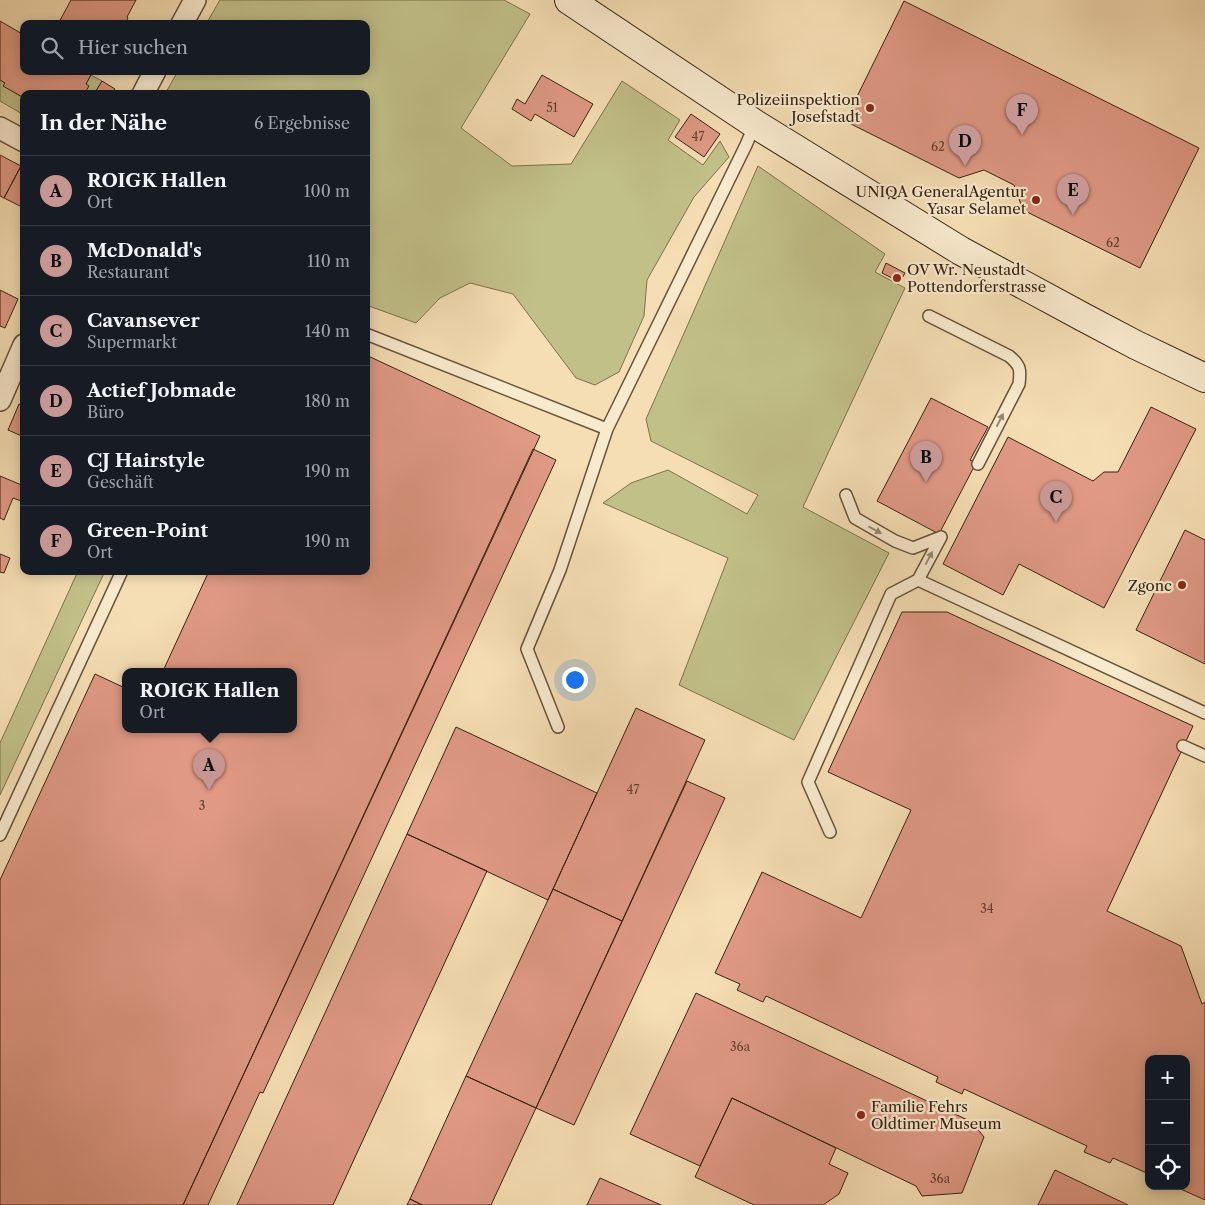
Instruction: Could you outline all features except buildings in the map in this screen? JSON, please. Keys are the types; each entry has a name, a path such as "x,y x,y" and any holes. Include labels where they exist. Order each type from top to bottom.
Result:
{"main road":[{"path":"569,0 755,124 960,251 1118,336 1205,378"}],"street":[{"path":"184,20 195,0"},
{"path":"145,90 153,75"},
{"path":"0,128 20,139"},
{"path":"0,400 20,354"}],"lane":[{"path":"558,727 528,649 560,570 607,429 755,124"},
{"path":"929,316 1009,356 1018,363 1020,373 1018,384 978,464"},
{"path":"370,336 607,429"},
{"path":"830,832 808,782 891,594 918,580 941,536 913,548 895,541 855,518 846,495"},
{"path":"0,835 120,575"},
{"path":"918,580 1205,714"},
{"path":"1184,746 1205,756"}],"shaded area":[{"path":"220,0 504,0 530,14 461,128 512,166 571,164 622,81 680,120 668,140 703,165 720,141 729,157 694,197 647,280 644,316 619,372 595,385 576,378 513,294 470,283 440,298 416,323 370,306 370,90 167,90 176,75 370,75 370,20 208,20"},
{"path":"91,75 102,81 96,90 86,90 88,86 86,84"},
{"path":"0,80 5,83 3,86 20,96 20,113 0,101"},
{"path":"758,166 885,254 875,272 905,288 803,507 889,553 794,740 679,685 728,558 603,503 631,483 668,470 747,514 758,495 651,441 646,419"},
{"path":"76,575 103,575 0,795 0,743"}],"place":[{"name":"Polizeiinspektion Josefstadt","path":"870,108"},
{"name":"Green-Point","path":"1022,135"},
{"name":"Actief Jobmade","path":"965,166"},
{"name":"UNIQA GeneralAgentur Yasar Selamet","path":"1036,200"},
{"name":"CJ Hairstyle","path":"1073,215"},
{"name":"OV Wr. Neustadt Pottendorferstrasse","path":"897,278"},
{"name":"McDonald's","path":"926,482"},
{"name":"Cavansever","path":"1056,522"},
{"name":"Zgonc","path":"1182,585"},
{"name":"ROIGK Hallen","path":"209,790"},
{"name":"Familie Fehrs Oldtimer Museum","path":"861,1115"}]}
